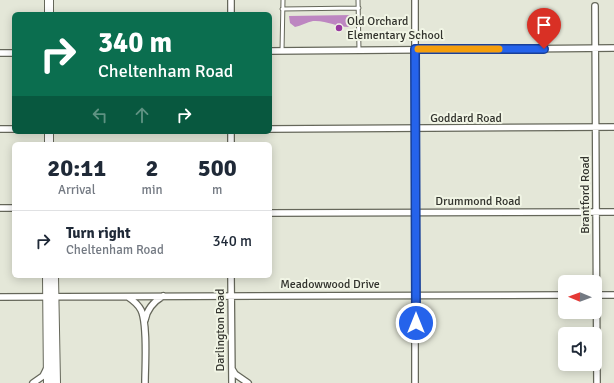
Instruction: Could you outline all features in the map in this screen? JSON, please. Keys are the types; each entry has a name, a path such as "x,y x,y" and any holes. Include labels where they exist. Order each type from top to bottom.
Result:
{"street":[{"path":"49,0 49,12"},
{"path":"231,0 231,12"},
{"path":"415,0 415,383"},
{"name":"Brantford Road","path":"595,6 595,275"},
{"path":"272,51 614,48"},
{"path":"0,53 12,52"},
{"name":"Goddard Road","path":"272,129 614,127"},
{"path":"0,129 12,129"},
{"path":"0,208 12,208"},
{"name":"Drummond Road","path":"272,214 614,212"},
{"path":"47,278 51,297"},
{"path":"54,278 51,297 52,366 56,383"},
{"name":"Darlington Road","path":"231,278 232,383"},
{"path":"602,295 614,294"},
{"name":"Meadowwood Drive","path":"0,297 558,295"},
{"path":"128,296 137,304 145,322"},
{"path":"145,383 146,314 158,299 163,296"},
{"name":"Brantford Road","path":"596,319 597,383"},
{"path":"32,383 44,376 52,366"},
{"path":"48,383 52,366"},
{"path":"232,368 236,374 248,383"}],"lane":[{"path":"282,0 282,50"},
{"path":"358,0 360,50"},
{"path":"282,9 359,8"}],"shaded area":[{"path":"352,15 352,20 349,27 327,22 313,21 295,27 290,23 289,16"}],"slow traffic":[{"path":"418,49 499,49"}],"place":[{"name":"Old Orchard Elementary School","path":"339,28"}],"route":[{"path":"416,323 415,49 544,49"}]}
